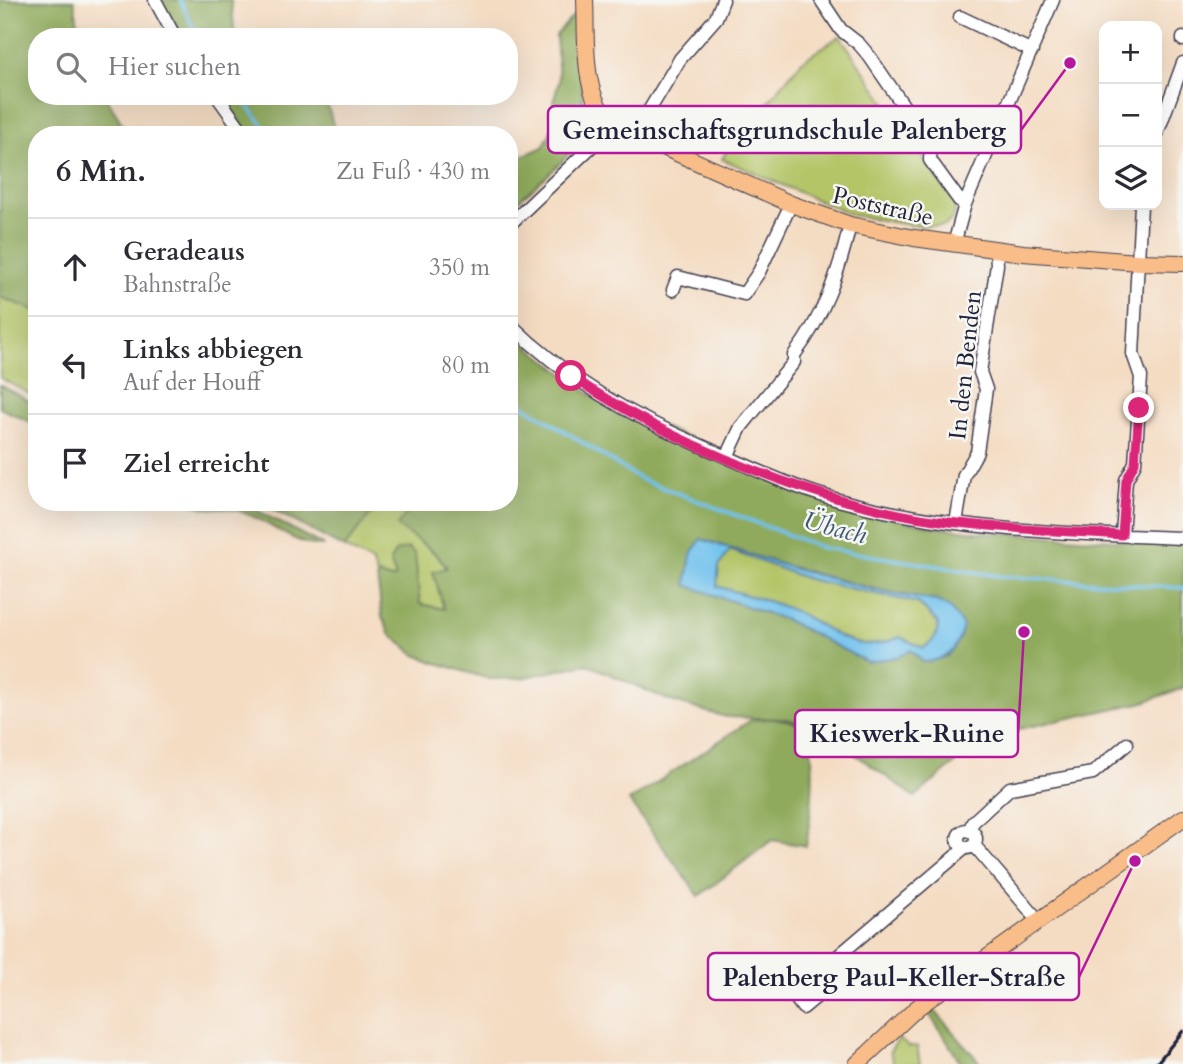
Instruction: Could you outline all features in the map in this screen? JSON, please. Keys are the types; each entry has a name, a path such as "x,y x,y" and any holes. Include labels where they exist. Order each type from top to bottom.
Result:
{"main road":[{"name":"Poststraße","path":"585,0 588,62 599,109 614,125 791,204 850,225 954,244 1138,262 1183,262"},
{"path":"857,1064 918,1007 1183,818"}],"street":[{"path":"155,0 170,28"},
{"path":"647,114 680,59 716,18 723,0"},
{"path":"821,0 841,30 859,44 880,71 931,146 930,160 959,200 965,204"},
{"path":"954,244 965,204 1053,0"},
{"path":"960,17 1032,51"},
{"path":"1162,120 1183,63"},
{"path":"223,105 238,126"},
{"path":"518,216 614,125"},
{"path":"673,290 678,277 744,294 760,272 791,204"},
{"path":"1122,535 1126,480 1135,463 1140,381 1133,354 1141,210"},
{"path":"727,457 741,427 794,362 794,355 809,338 831,289 850,225"},
{"name":"In den Benden","path":"956,523 964,475 977,453 986,389 980,373 997,265 996,249"},
{"path":"518,331 543,355 591,390 727,457 820,495 956,523 1183,538"},
{"path":"830,962 969,846 976,836 968,831 1010,788 1093,774 1127,744"},
{"path":"969,846 1039,921"}],"green space":[{"path":"0,0 74,0 79,28 28,28 28,105 111,105 123,126 28,126 28,308 0,297"},
{"path":"160,0 231,0 234,28 174,28"},
{"path":"575,14 582,86 580,124 569,153 518,201 518,158 543,147 560,114 553,102 559,82 556,35"},
{"path":"840,36 955,204 954,217 945,226 910,225 852,215 722,159 744,121 755,118 802,61"},
{"path":"228,105 328,105 333,126 243,126"},
{"path":"0,297 28,308 28,393 0,378"},
{"path":"518,338 595,398 857,510 925,525 976,532 1183,544 1183,688 1144,702 987,736 915,797 831,737 813,740 804,724 788,719 727,717 711,713 668,700 587,664 522,678 489,679 416,655 390,634 382,617 377,575 391,579 396,577 390,561 396,551 408,548 415,554 420,604 444,609 433,572 447,568 431,550 397,526 408,511 518,511","holes":["701,539 847,582 937,601 948,656 923,662 911,650 867,662 786,620 686,585"]},
{"path":"0,385 28,400 28,421 0,408"},
{"path":"238,511 258,511 324,546 312,545 288,536"},
{"path":"276,511 373,511 344,548"},
{"path":"373,511 409,511 398,526 431,551 447,569 434,572 445,609 420,604 415,554 396,551 390,561 396,577 391,579 377,575 372,562 344,548"},
{"path":"729,550 808,579 918,603 938,623 936,635 933,641 923,648 900,637 877,647 858,644 716,586 719,566"},
{"path":"751,720 788,721 799,725 806,734 813,782 806,846 772,840 699,896 629,801"},
{"path":"934,1010 981,1064 962,1064 929,1014"},
{"path":"899,1039 909,1047 917,1046 920,1064 894,1064 890,1051"}],"water":[{"path":"701,539 798,570 887,593 937,601 950,608 963,626 961,634 955,647 939,659 923,662 911,650 897,657 867,662 786,620 686,585 691,554","holes":["730,550 808,579 918,603 938,623 936,635 933,641 923,648 900,637 883,643 855,643 790,609 717,586 719,566"]}],"waterway":[{"name":"Übach","path":"180,0 194,28"},
{"name":"Übach","path":"247,105 264,126"},
{"name":"Übach","path":"518,402 640,479 823,548 999,576 1183,588"}],"railway":[{"path":"1156,1064 1183,1031"}],"place":[{"name":"Gemeinschaftsgrundschule Palenberg","path":"1070,63"},
{"name":"Kieswerk-Ruine","path":"1024,632"},
{"name":"Palenberg Paul-Keller-Straße","path":"1135,861"}],"route":[{"path":"571,376 617,406 685,439 820,495 941,521 1122,535 1126,480 1135,463 1139,408"}]}
